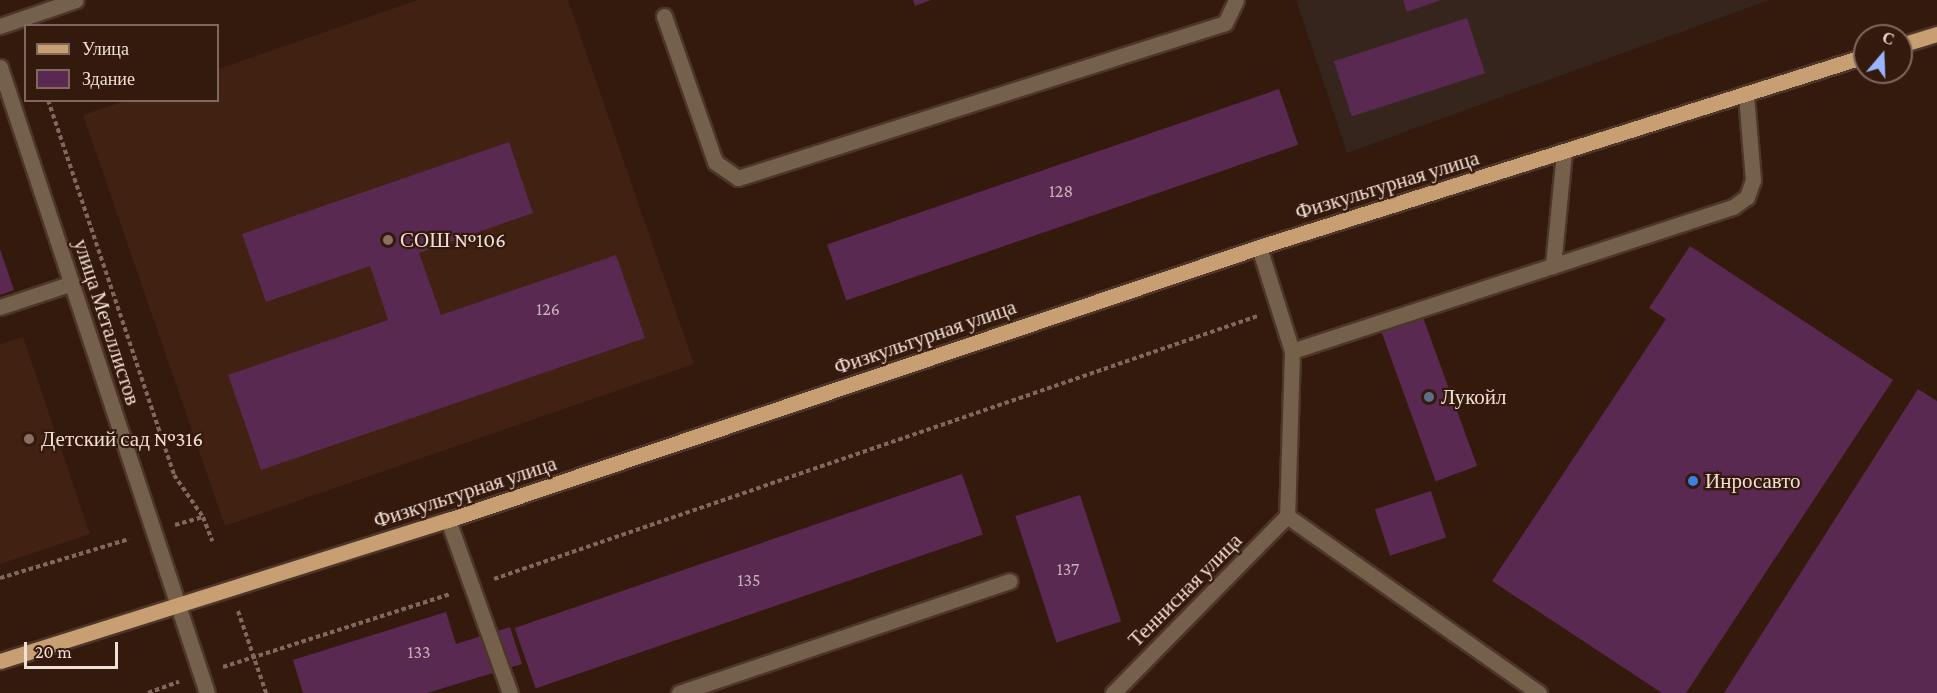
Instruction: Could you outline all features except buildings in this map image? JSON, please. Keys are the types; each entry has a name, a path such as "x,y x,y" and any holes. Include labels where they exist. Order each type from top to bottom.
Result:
{"main road":[{"path":"1913,41 1937,33"},
{"name":"Физкультурная улица","path":"0,661 448,520 1259,247 1853,60"}],"street":[{"path":"0,26 76,0"},
{"path":"664,16 715,162 738,178 1225,23 1236,0"},
{"name":"улица Металлистов","path":"0,67 207,693"},
{"path":"1292,351 1733,207 1748,197 1753,180 1746,94"},
{"path":"1552,267 1564,152"},
{"path":"1259,247 1292,351 1287,516 1539,693"},
{"path":"0,307 72,283"},
{"name":"Теннисная улица","path":"1113,693 1287,516"},
{"path":"448,520 510,693"},
{"path":"679,693 1010,581"}],"path":[{"path":"49,102 174,475 203,517 212,541"},
{"path":"148,693 472,587 1279,309"},
{"path":"168,527 203,517"},
{"path":"0,578 129,538"},
{"path":"236,605 266,693"}],"shaded area":[{"name":"СОШ №106","path":"418,0 568,0 694,364 225,526 83,115 122,102 219,102 219,69"},
{"path":"1296,0 1769,0 1347,153"},
{"name":"Детский сад №316","path":"23,337 90,534 0,564 0,344"}],"place":[{"name":"СОШ №106","path":"388,240"},
{"name":"Лукойл","path":"1429,397"},
{"name":"Детский сад №316","path":"29,439"},
{"name":"Инросавто","path":"1693,481"}]}
